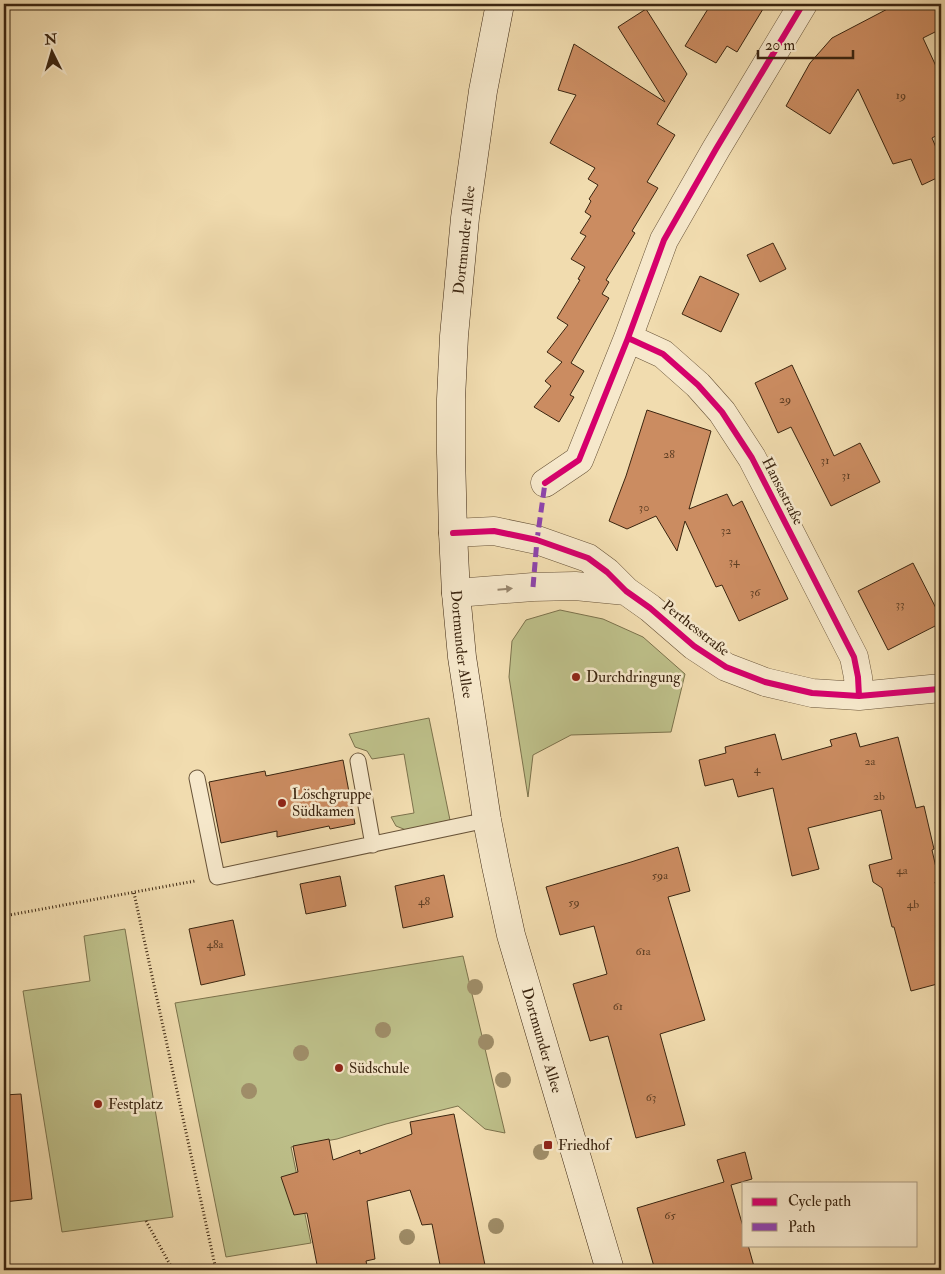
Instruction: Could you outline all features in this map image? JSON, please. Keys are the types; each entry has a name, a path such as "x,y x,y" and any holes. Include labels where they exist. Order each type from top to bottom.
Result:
{"street":[{"name":"Dortmunder Allee","path":"500,4 481,101 466,218 454,336 451,453 456,593 462,657 487,820 511,935 610,1270"},
{"path":"545,483 579,460 628,338 664,240 803,4"},
{"name":"Hansastraße","path":"628,338 664,354 698,385 722,412 752,458 854,658 859,696"},
{"name":"Perthesstraße","path":"453,533 494,531 537,540 588,558 694,646 726,667 765,682 812,693 859,696 940,693"},
{"name":"Perthesstraße","path":"456,593 575,586 626,591"}],"lane":[{"path":"358,761 373,845"},
{"path":"197,778 217,877 487,820"}],"path":[{"path":"4,916 217,877"},
{"path":"134,892 216,1270"},
{"path":"146,1221 173,1270"}],"green space":[{"path":"560,610 603,619 643,637 685,674 671,732 571,735 533,755 528,797 509,677 512,641 526,620"},
{"path":"429,718 450,820 406,830 396,826 391,817 414,813 404,754 372,759 367,751 355,747 349,734"},
{"name":"Festplatz","path":"125,929 173,1217 62,1232 23,991 90,981 84,936"},
{"name":"Südschule","path":"463,956 505,1133 485,1129 458,1106 386,1124 337,1139 291,1147 311,1243 226,1257 175,1003"}],"building":[{"path":"711,4 766,4 737,52 727,46 716,63 685,46"},
{"path":"897,4 941,4 941,29 923,38 941,77 941,133 932,138 941,159 941,176 922,185 911,159 893,164 858,89 830,134 786,106 810,63 832,38"},
{"path":"646,9 687,74 657,124 675,135 647,182 658,188 632,231 635,233 606,280 609,282 602,294 609,298 571,363 584,371 570,395 574,397 559,422 534,407 551,386 545,381 562,362 547,352 568,325 557,318 580,280 578,279 585,267 571,259 586,236 580,233 591,216 585,212 591,201 589,199 598,185 588,179 595,168 550,143 576,95 558,90 574,44 665,102 618,27"},
{"path":"773,243 786,269 760,282 747,255"},
{"path":"700,276 739,294 721,332 682,314"},
{"path":"792,365 834,456 860,443 880,482 831,506 791,427 778,433 755,383"},
{"path":"647,410 711,431 689,509 727,494 733,506 742,501 788,599 739,621 722,585 716,587 685,521 677,551 656,516 627,529 609,521 626,476"},
{"path":"913,563 941,618 941,623 888,650 858,591"},
{"path":"856,733 860,747 898,737 916,808 924,806 939,881 935,882 941,905 941,983 911,991 882,888 873,882 869,865 892,859 881,810 808,828 819,869 792,876 773,788 738,797 733,779 705,786 699,760 726,753 725,747 775,734 782,760 832,746 830,740"},
{"name":"Löschgruppe Südkamen","path":"343,760 355,824 330,829 329,826 277,837 277,831 221,843 209,782 265,771 266,776"},
{"path":"678,847 690,891 668,897 705,1020 660,1034 685,1125 636,1138 608,1036 590,1041 573,984 607,974 594,926 560,935 546,887"},
{"path":"444,875 453,917 403,928 395,886"},
{"path":"340,876 346,906 306,914 300,884"},
{"path":"233,920 245,975 201,985 189,929"},
{"path":"21,1094 32,1199 4,1202 4,1095"},
{"path":"454,1114 486,1270 441,1270 432,1224 422,1225 410,1190 367,1201 375,1259 366,1261 368,1270 318,1270 307,1213 294,1215 281,1177 298,1172 293,1146 329,1139 333,1160 360,1150 360,1154 412,1134 410,1122"},
{"path":"745,1152 752,1179 731,1185 742,1223 742,1246 748,1246 755,1270 655,1270 637,1208 724,1182 717,1160"}],"marked path":[{"path":"533,587 545,483 548,481"}],"cycle path":[{"path":"545,483 579,460 628,338 664,240 803,4"},
{"path":"628,338 663,354 698,385 722,412 752,458 854,657 859,696"},
{"path":"453,533 494,531 537,540 588,558 694,646 726,667 765,682 812,693 859,696 939,689 941,703"}],"place":[{"name":"Durchdringung","path":"576,677"},
{"name":"Löschgruppe Südkamen","path":"282,803"},
{"name":"Südschule","path":"339,1068"},
{"name":"Festplatz","path":"98,1104"},
{"name":"Friedhof","path":"548,1145"}]}
